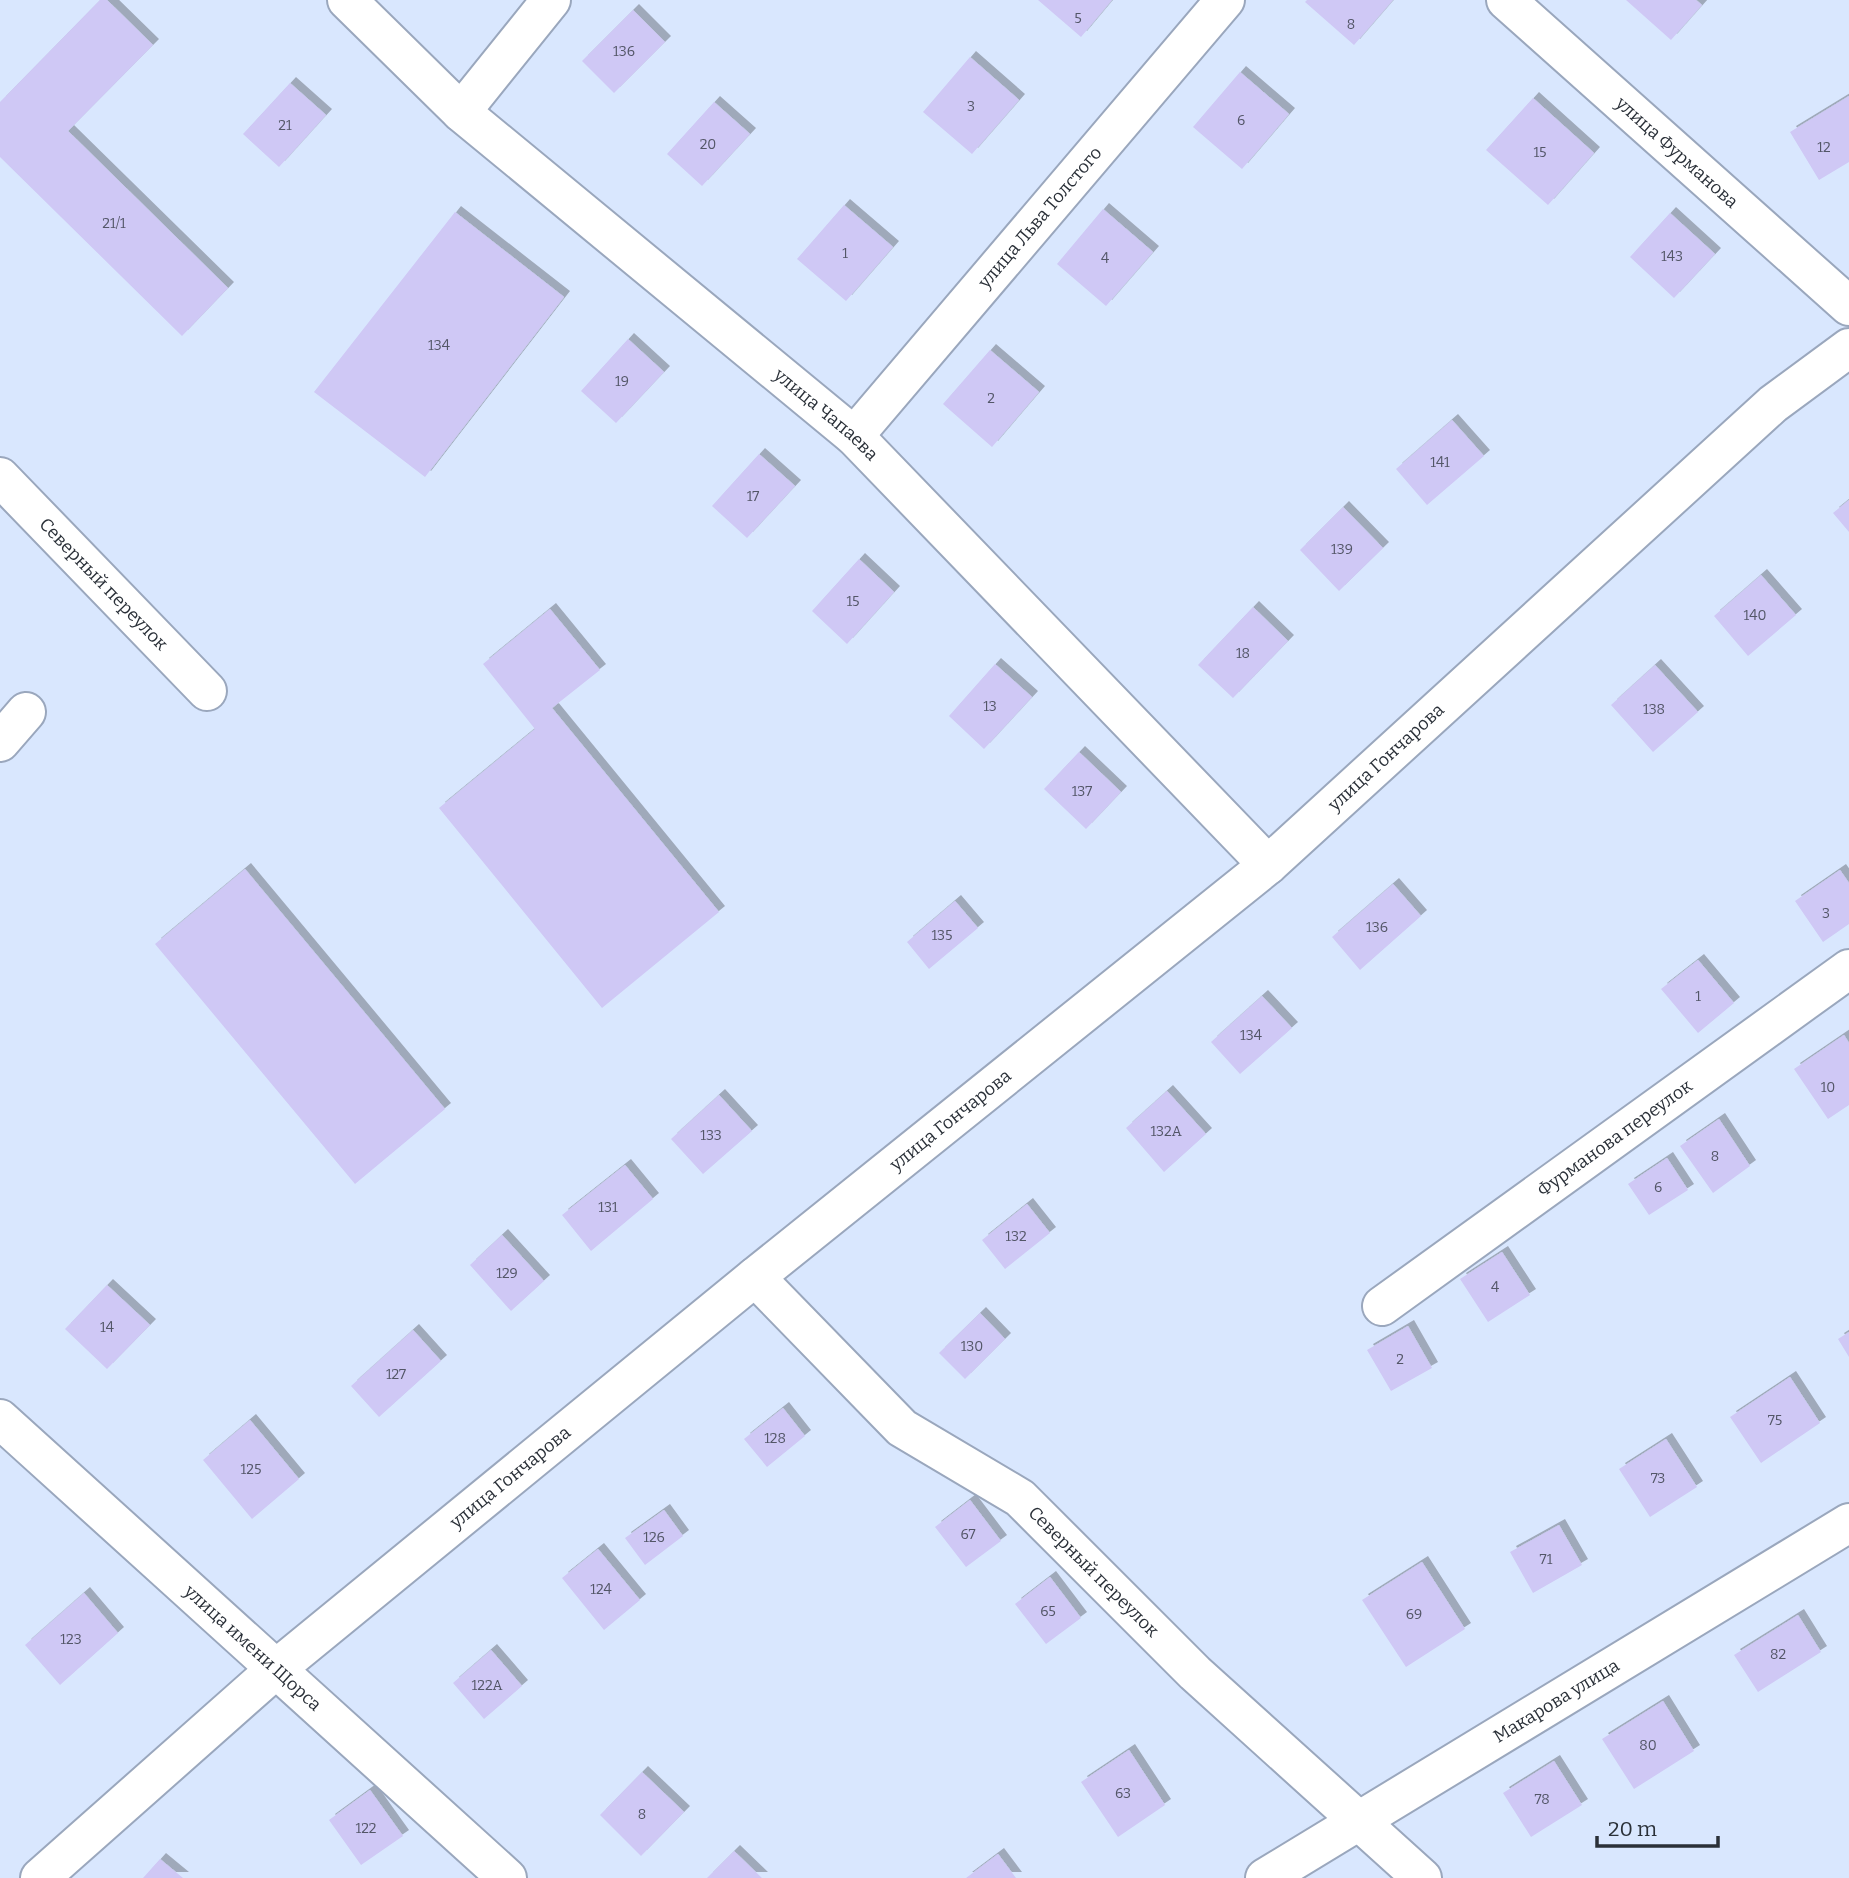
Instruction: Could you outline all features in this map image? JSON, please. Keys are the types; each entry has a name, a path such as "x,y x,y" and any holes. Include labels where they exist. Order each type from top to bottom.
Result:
{"street":[{"name":"улица Чапаева","path":"348,0 461,112 855,436 1269,865"},
{"path":"461,112 551,0"},
{"name":"улица Льва Толстого","path":"855,436 1225,0"},
{"name":"улица Фурманова","path":"1506,0 1849,306"},
{"name":"улица Гончарова","path":"40,1878 276,1668 755,1277 1269,865 1773,404 1849,348"},
{"name":"Северный переулок","path":"0,477 207,691"},
{"path":"0,742 26,712"},
{"name":"Фурманова переулок","path":"1382,1307 1849,970"},
{"name":"Северный переулок","path":"755,1277 902,1428 1020,1498 1195,1673 1422,1878"},
{"name":"улица имени Щорса","path":"0,1419 507,1878"},
{"name":"Макарова улица","path":"1265,1878 1849,1523"}],"building":[{"path":"100,0 107,0 153,45 68,131 228,288 182,336 0,157 0,102"},
{"path":"1038,0 1112,0 1081,37"},
{"path":"1393,0 1354,45 1305,2"},
{"path":"1626,0 1696,0 1702,5 1671,40"},
{"path":"633,10 665,42 614,93 582,61"},
{"path":"970,57 1019,100 972,154 923,112"},
{"path":"1240,72 1289,114 1242,169 1193,127"},
{"path":"290,83 326,115 279,167 243,134"},
{"path":"1849,96 1849,162 1819,180 1790,132"},
{"path":"1533,98 1594,153 1548,205 1486,150"},
{"path":"714,102 750,134 702,186 667,154"},
{"path":"844,205 893,247 846,301 797,259"},
{"path":"1103,209 1153,252 1106,306 1057,264"},
{"path":"455,212 564,297 425,477 314,392"},
{"path":"1670,213 1715,254 1674,298 1630,257"},
{"path":"628,339 664,372 616,423 581,391"},
{"path":"990,350 1039,392 992,447 943,404"},
{"path":"1452,420 1484,456 1427,505 1396,469"},
{"path":"759,454 795,486 747,538 712,506"},
{"path":"1849,500 1849,532 1833,513"},
{"path":"1343,507 1383,548 1339,591 1300,550"},
{"path":"859,559 894,592 847,644 812,611"},
{"path":"1761,575 1796,615 1748,656 1714,616"},
{"path":"1253,607 1288,641 1233,698 1198,665"},
{"path":"550,609 600,670 552,708 719,912 602,1008 439,808 535,729 483,664"},
{"path":"995,664 1032,697 984,749 949,716"},
{"path":"1655,665 1698,712 1653,752 1611,705"},
{"path":"1079,752 1121,792 1086,829 1044,789"},
{"path":"245,869 445,1109 355,1184 155,944"},
{"path":"1840,870 1849,883 1849,924 1823,942 1795,901"},
{"path":"1393,884 1421,916 1360,970 1332,937"},
{"path":"955,901 978,928 929,969 907,942"},
{"path":"1698,960 1734,1003 1698,1033 1661,989"},
{"path":"1262,996 1292,1028 1240,1074 1211,1042"},
{"path":"1844,1035 1849,1043 1849,1105 1828,1119 1794,1069"},
{"path":"1167,1091 1206,1134 1164,1172 1126,1128"},
{"path":"719,1095 752,1131 703,1174 671,1139"},
{"path":"1719,1119 1750,1166 1713,1193 1680,1146"},
{"path":"1667,1158 1688,1190 1649,1215 1628,1184"},
{"path":"625,1165 653,1199 591,1251 562,1215"},
{"path":"1027,1204 1050,1233 1005,1269 982,1240"},
{"path":"502,1235 544,1281 511,1311 470,1265"},
{"path":"1502,1252 1530,1295 1488,1322 1460,1279"},
{"path":"107,1285 150,1325 107,1369 65,1329"},
{"path":"980,1313 1005,1339 965,1379 939,1353"},
{"path":"1408,1326 1432,1368 1391,1391 1367,1350"},
{"path":"413,1330 441,1361 379,1417 351,1386"},
{"path":"1849,1332 1849,1357 1838,1339"},
{"path":"1790,1377 1820,1423 1761,1463 1730,1417"},
{"path":"783,1408 805,1436 767,1467 744,1439"},
{"path":"250,1420 299,1479 252,1519 203,1460"},
{"path":"1666,1439 1697,1487 1650,1517 1619,1469"},
{"path":"970,1500 1001,1541 966,1567 935,1527"},
{"path":"664,1510 683,1536 645,1565 625,1538"},
{"path":"1559,1525 1582,1565 1533,1593 1510,1552"},
{"path":"598,1549 640,1600 604,1630 562,1578"},
{"path":"1422,1562 1465,1629 1406,1667 1362,1600"},
{"path":"1050,1577 1081,1618 1046,1644 1015,1604"},
{"path":"84,1593 118,1633 60,1685 25,1645"},
{"path":"1798,1615 1821,1652 1758,1692 1734,1655"},
{"path":"491,1650 522,1686 484,1719 453,1683"},
{"path":"1663,1701 1694,1751 1634,1789 1602,1739"},
{"path":"1129,1750 1165,1805 1118,1837 1081,1782"},
{"path":"1554,1761 1582,1805 1531,1837 1503,1793"},
{"path":"642,1772 684,1812 641,1856 600,1815"},
{"path":"370,1790 403,1836 361,1865 329,1820"},
{"path":"734,1851 762,1878 707,1878"},
{"path":"998,1854 1016,1878 966,1878"},
{"path":"160,1859 183,1878 143,1878"}]}
